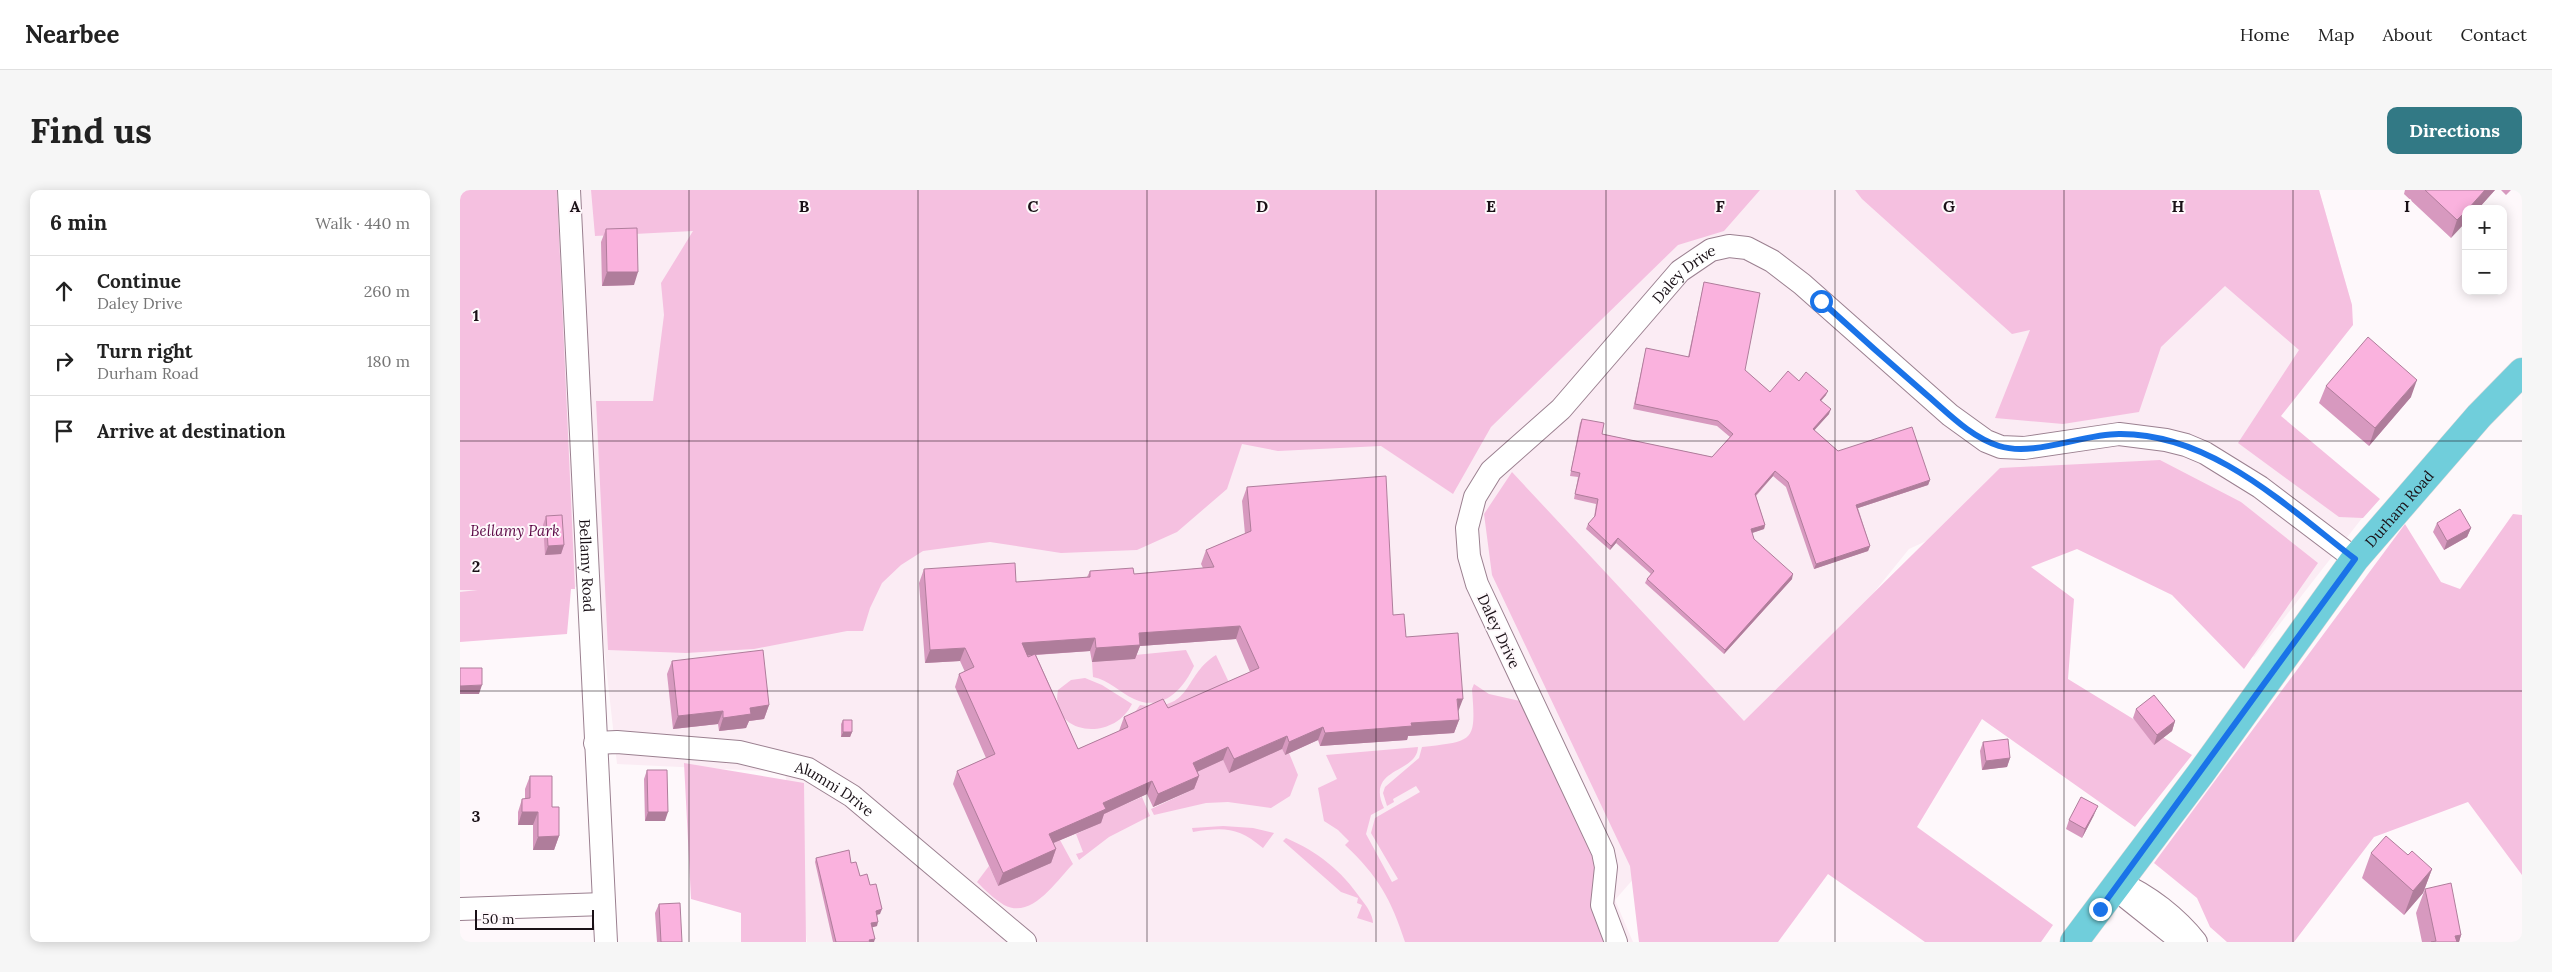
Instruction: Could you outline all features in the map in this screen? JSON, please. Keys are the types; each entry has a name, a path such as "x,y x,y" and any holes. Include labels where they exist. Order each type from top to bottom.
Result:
{"main road":[{"name":"Durham Road","path":"2074,942 2120,883 2355,559 2480,416 2522,372"}],"street":[{"name":"Bellamy Road","path":"570,190 595,744 606,942"},
{"name":"Daley Drive","path":"1616,942 1602,905 1606,867 1603,852 1477,584 1468,556 1467,528 1475,498 1491,471 1561,409 1680,271 1711,250 1729,246 1747,248 1772,261 1806,287 1950,415 1986,441 2001,447 2024,448 2119,434 2166,440 2186,445 2205,453 2260,487 2355,559"},
{"name":"Alumni Drive","path":"595,744 617,742 739,752 808,769 834,783 852,796 1025,942"},
{"path":"2120,883 2126,898 2176,937 2192,942"},
{"path":"2120,883 2134,889 2185,927 2196,942"},
{"path":"460,909 604,904"}],"shaded area":[{"path":"460,190 2319,190 2352,305 2258,415 2366,513 2254,657 2043,487 1909,549 1758,736 1615,900 1633,942 807,942 785,772 617,764 597,584 460,602"}],"green space":[{"name":"Bellamy Park","path":"460,190 557,190 575,589 571,589 567,634 460,642 460,592 478,590 460,590"},
{"path":"591,190 1760,190 1724,231 1678,245 1491,427 1453,494 1381,446 1278,451 1242,444 1227,489 1177,532 1137,550 1061,553 990,542 923,551 901,565 882,583 870,608 863,631 847,631 754,649 686,653 608,650 596,401 653,401 664,315 661,283 693,231 595,236"},
{"path":"1855,190 2319,190 2352,305 2353,325 2281,416 2380,499 2363,518 2339,517 2238,443 2299,350 2225,286 2161,347 2139,412 2063,424 1995,418 2030,330 2012,334 1862,199"},
{"path":"2160,460 2241,502 2318,563 2244,669 2172,595 2077,549 2031,567 2074,599 2068,679 2192,755 2135,827 1982,719 1917,827 2053,925 2041,942 1925,942 1828,874 1778,942 1639,942 1630,866 1492,575 1484,514 1512,472 1744,721 2000,468"},
{"path":"2513,514 2522,515 2522,875 2468,802 2374,837 2294,942 2227,942 2210,927 2197,898 2154,863 2405,524 2441,582 2460,589"},
{"path":"1186,650 1194,666 1178,690 1162,701 1154,703 1134,699 1104,681 1093,677 1092,662 1135,659 1135,655"},
{"path":"1216,655 1233,691 1119,730 1140,705 1157,706 1170,703 1179,698 1205,663"},
{"path":"1085,678 1102,685 1132,704 1123,716 1111,725 1098,729 1084,728 1072,724 1063,717 1058,705 1058,690 1071,680"},
{"path":"1474,684 1489,694 1520,701 1596,861 1591,906 1605,942 1405,942 1389,901 1375,878 1345,845 1349,841 1338,830 1324,821 1318,788 1337,779 1326,755 1418,747 1415,756 1410,762 1386,778 1381,785 1380,795 1384,808 1371,815 1366,834 1392,882 1398,879 1371,833 1375,818 1420,792 1416,786 1393,799 1394,802 1387,806 1383,793 1385,787 1419,758 1422,747 1453,743 1468,736 1472,729 1472,689"},
{"path":"1282,749 1285,755 1289,753 1298,775 1290,796 1271,808 1228,802 1206,803 1154,815 1151,809 1194,789 1188,776 1223,760 1229,772"},
{"path":"684,763 804,783 806,942 741,942 741,913 691,899"},
{"path":"1142,797 1150,816 1109,837 1079,860 1076,854 1083,852 1076,834 1100,823 1098,816"},
{"path":"1223,826 1253,828 1274,833 1263,848 1238,832 1214,829 1193,832 1192,828"},
{"path":"1286,838 1319,856 1337,871 1365,904 1371,913 1373,923 1357,918 1362,905 1357,903 1358,898 1341,892 1283,841"},
{"path":"1060,840 1073,864 1034,903 1014,908 1004,905 977,882 989,866 998,886 1051,863 1044,847"}],"building":[{"path":"2425,190 2485,190 2472,205 2462,205 2462,215 2457,220"},
{"path":"637,228 638,272 607,272 606,229"},
{"path":"1704,282 1760,293 1745,370 1770,392 1788,371 1799,381 1806,372 1828,391 1820,400 1831,409 1813,429 1838,451 1912,427 1930,480 1856,505 1870,546 1816,564 1788,482 1775,471 1755,494 1765,525 1751,529 1754,539 1793,574 1725,650 1647,579 1654,571 1618,538 1611,546 1588,524 1595,516 1598,499 1575,494 1580,473 1571,471 1582,419 1604,423 1602,434 1712,457 1733,434 1718,421 1635,404 1646,348 1689,357"},
{"path":"2368,337 2417,380 2375,428 2326,386"},
{"path":"1386,476 1393,615 1404,614 1406,637 1458,633 1463,699 1457,699 1459,720 1411,723 1412,726 1325,733 1323,727 1289,742 1287,736 1234,759 1228,747 1193,763 1199,776 1158,794 1152,781 1103,803 1106,809 1049,834 1056,849 1003,873 957,771 995,754 959,674 974,667 965,648 930,650 924,569 1015,563 1016,582 1090,577 1090,571 1133,568 1134,574 1214,567 1206,550 1251,531 1247,487","holes":["1240,626 1259,668 1168,708 1163,699 1124,717 1128,727 1078,749 1035,654 1028,657 1022,643 1095,638 1096,648 1140,645 1139,633"]},
{"path":"2460,509 2471,528 2447,541 2437,523"},
{"path":"562,515 564,545 548,546 546,516"},
{"path":"763,650 769,705 750,708 751,714 723,718 723,711 678,716 672,661"},
{"path":"460,668 482,668 482,685 460,686"},
{"path":"2154,695 2175,721 2157,735 2136,709"},
{"path":"843,720 852,720 852,732 843,732"},
{"path":"2008,739 2010,758 1986,761 1983,742"},
{"path":"647,770 667,770 668,812 648,812"},
{"path":"530,776 552,776 552,807 559,807 559,836 538,837 538,812 522,812 522,799 530,798"},
{"path":"2081,797 2098,806 2085,829 2069,820"},
{"path":"2386,836 2408,855 2412,851 2432,869 2413,891 2371,853"},
{"path":"849,850 851,863 856,862 860,876 867,874 870,885 876,884 882,909 876,911 878,922 871,923 875,939 869,940 870,942 836,942 816,858"},
{"path":"2451,883 2461,935 2455,936 2457,942 2431,942 2436,941 2425,889"},
{"path":"680,903 682,942 661,942 659,904"}],"route":[{"path":"1821,301 1950,415 1986,441 2001,447 2024,448 2045,446 2093,436 2119,434 2139,435 2186,445 2228,466 2260,487 2355,559 2201,773 2100,909"}]}
